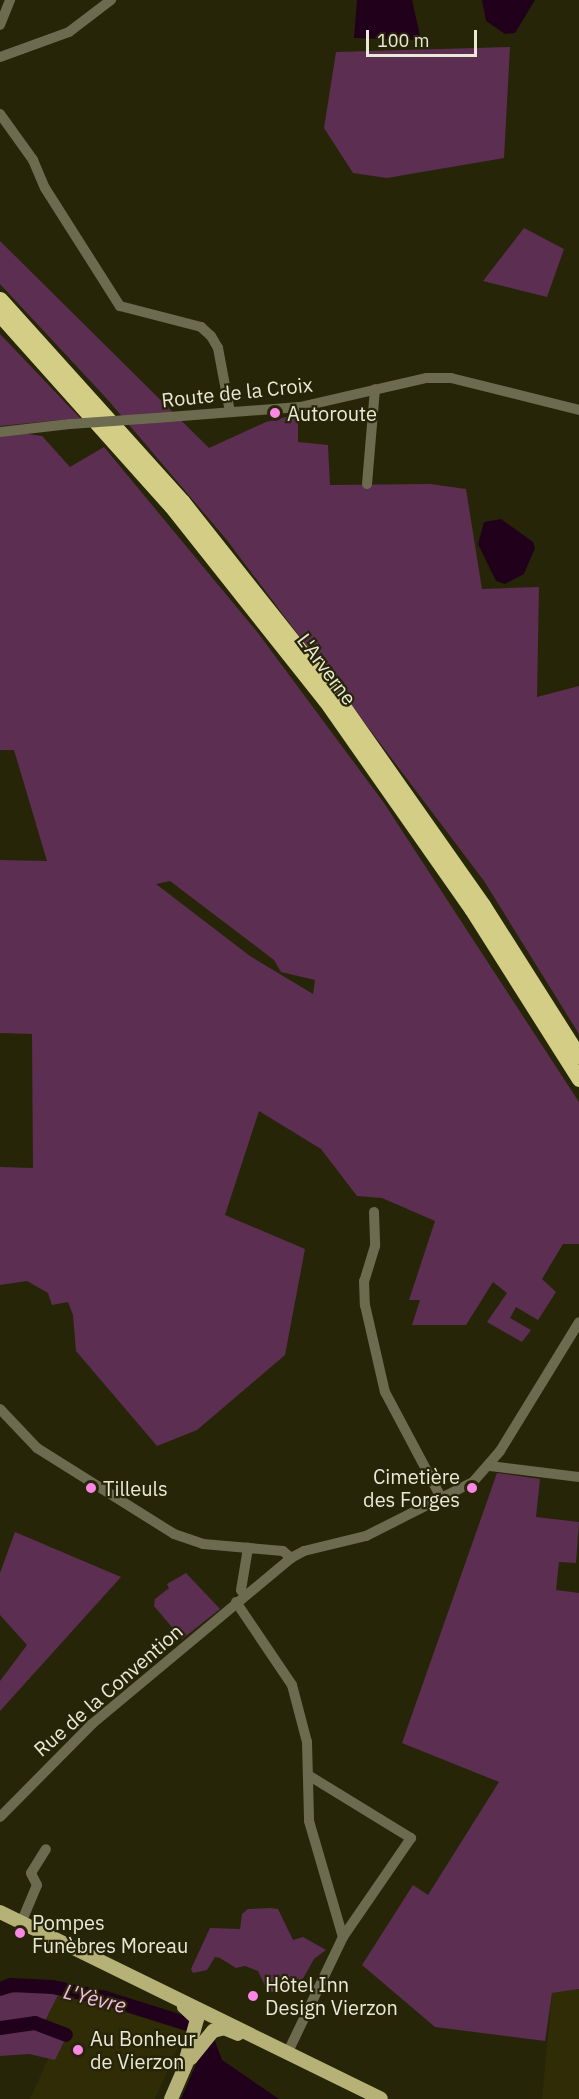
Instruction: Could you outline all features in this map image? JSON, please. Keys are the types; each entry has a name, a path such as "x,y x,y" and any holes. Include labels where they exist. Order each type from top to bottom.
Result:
{"highway":[{"name":"L'Arverne","path":"0,299 175,493 312,665 465,879 579,1056"},
{"name":"L'Arverne","path":"0,315 171,506 325,700 466,901 579,1079"}],"main road":[{"path":"0,1912 162,1990 202,2027 255,2036 381,2099"},
{"path":"171,2099 202,2027"}],"street":[{"path":"0,25 10,0"},
{"path":"0,57 69,32 111,0"},
{"path":"0,114 33,160 45,188 120,306 201,327 211,336 218,348 230,412"},
{"name":"Route de la Croix","path":"0,432 70,424 300,407 427,378 451,378 579,410"},
{"path":"368,484 375,389"},
{"path":"374,1212 375,1246 364,1281 365,1305 385,1392 442,1500"},
{"name":"Rue de la Convention","path":"0,1817 92,1724 291,1558 304,1551 366,1536 442,1500 473,1482 490,1466 579,1322"},
{"path":"0,1408 37,1448 174,1534 203,1544 283,1551 291,1558"},
{"path":"490,1466 579,1477"},
{"path":"248,1548 241,1599 292,1685 307,1742 309,1821 343,1937"},
{"path":"288,2052 343,1937 411,1838 308,1775"},
{"path":"21,1923 37,1885 31,1873 46,1848"}],"shaded area":[{"path":"357,0 412,0 421,40 354,38"},
{"path":"482,0 535,0 515,33 505,34 486,21"},
{"path":"510,47 504,158 387,178 353,173 324,128 336,52"},
{"path":"524,228 564,249 547,297 483,281"},
{"path":"0,241 209,448 266,422 298,414 298,442 328,445 330,485 430,484 466,489 482,589 539,587 537,697 579,686 579,1034 484,881 226,539 108,400 0,284"},
{"path":"0,334 80,418 0,426"},
{"path":"21,433 42,436 70,467 104,447 258,633 384,803 579,1102 579,1244 563,1244 542,1279 556,1292 538,1320 516,1307 510,1318 531,1330 522,1342 487,1322 507,1293 493,1282 466,1325 412,1325 420,1300 409,1300 435,1221 382,1198 357,1196 321,1149 259,1111 225,1215 305,1249 285,1355 197,1430 157,1446 76,1351 73,1315 68,1302 52,1305 48,1293 27,1281 0,1285 0,1167 33,1168 32,1034 0,1033 0,860 47,861 14,750 0,750 0,437","holes":["170,881 274,960 281,972 315,980 313,994 250,956 156,884"]},
{"path":"501,519 533,542 535,548 524,574 505,584 496,581 478,544 484,522"},
{"path":"497,1473 540,1479 536,1517 579,1522 576,1563 559,1562 556,1590 579,1593 579,1989 552,1993 545,2041 435,2027 362,1965 413,1885 428,1895 499,1782 402,1743"},
{"path":"15,1532 121,1577 0,1711 0,1681 27,1645 0,1615 0,1573"},
{"path":"186,1573 220,1609 182,1639 154,1606 155,1599 169,1588 167,1584"},
{"path":"248,1909 278,1909 293,1940 303,1937 326,1950 314,1959 296,1991 268,1992 258,1971 245,1966 236,1968 215,1957 207,1970 193,1973 191,1969 210,1928 240,1929 242,1914"},
{"path":"579,1989 579,2099 542,2099 552,1993"},
{"path":"28,1990 58,1995 45,2021 70,2029 55,2060 29,2054 0,2056 0,1995"},
{"path":"58,1995 101,2004 185,2031 155,2099 30,2099 49,2057 55,2060 69,2029 45,2021"},
{"path":"213,2036 222,2060 279,2099 181,2099 204,2046"}],"waterway":[{"name":"L'Yèvre","path":"0,1989 11,1985 53,1987 105,1998 188,2024"},
{"name":"L'Yèvre","path":"0,2028 35,2023 66,2035"}],"place":[{"name":"Autoroute","path":"275,413"},
{"name":"Tilleuls","path":"91,1488"},
{"name":"Cimetière des Forges","path":"472,1488"},
{"name":"Pompes Funèbres Moreau","path":"20,1933"},
{"name":"Hôtel Inn Design Vierzon","path":"253,1996"},
{"name":"Au Bonheur de Vierzon","path":"78,2050"}]}
